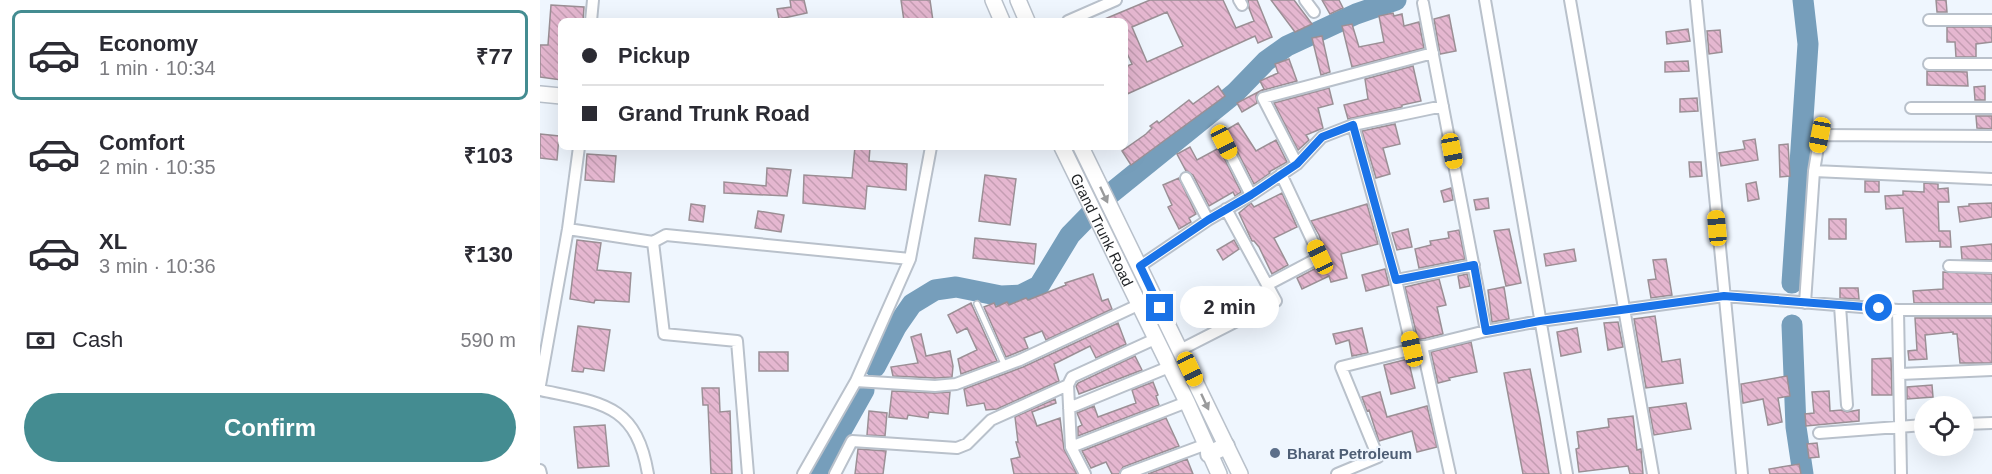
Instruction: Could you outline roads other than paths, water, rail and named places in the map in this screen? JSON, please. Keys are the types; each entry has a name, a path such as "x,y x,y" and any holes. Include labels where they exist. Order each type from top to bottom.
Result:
{"main road":[{"path":"993,0 1001,18"},
{"path":"1018,0 1026,18"},
{"path":"540,94 558,96"},
{"name":"Grand Trunk Road","path":"1063,150 1098,225 1187,402 1206,450 1219,474"},
{"name":"Grand Trunk Road","path":"1083,150 1240,474"},
{"path":"1206,450 1226,446"}],"street":[{"path":"591,18 593,0"},
{"path":"1075,18 1116,0"},
{"path":"1305,0 1314,12"},
{"path":"1485,0 1567,474"},
{"path":"1570,0 1653,474"},
{"path":"1696,0 1742,474"},
{"path":"1423,3 1486,331"},
{"path":"1929,20 1992,20"},
{"path":"1297,164 1263,98 1433,53"},
{"path":"1929,64 1992,64"},
{"path":"1140,266 1297,164 1322,137 1353,125 1443,106"},
{"path":"1911,108 1992,108"},
{"path":"1353,125 1417,348 1450,474"},
{"path":"1805,303 1814,171 1820,135 1992,136"},
{"path":"1224,142 1251,195"},
{"path":"540,385 568,229 579,150"},
{"path":"803,474 856,381 910,259 930,150"},
{"path":"1814,171 1992,179"},
{"path":"1267,285 1320,257 1281,174"},
{"path":"1186,178 1208,220"},
{"path":"1180,350 1276,301 1226,209"},
{"path":"568,229 653,242 666,235 910,259"},
{"path":"653,242 664,334 737,341 750,472"},
{"path":"1396,280 1474,265"},
{"path":"1949,266 1992,267"},
{"path":"1337,474 1378,457 1341,367 1486,331 1540,321 1724,296 1898,310 1992,310"},
{"path":"856,381 946,386 956,384 1005,366 1138,305"},
{"path":"1840,306 1847,405"},
{"path":"1898,310 1901,474"},
{"path":"1085,474 1071,447 1068,385 1072,377 1155,339"},
{"path":"1069,408 1170,367"},
{"path":"1900,374 1992,369"},
{"path":"835,474 852,441 957,448 967,444 991,420 1068,385"},
{"path":"540,390 599,402 617,412 632,426 641,443 648,474"},
{"path":"1071,447 1187,402"},
{"path":"1974,424 1992,423"},
{"path":"1819,433 1914,425"},
{"path":"1125,474 1206,450"}],"lane":[{"path":"977,304 1005,366"}],"waterway":[{"path":"875,367 896,327 912,304 935,290 956,287 1001,296 1021,295 1039,286 1070,235 1110,194 1235,93 1266,61 1287,46 1356,14 1396,0"},
{"path":"1792,283 1808,44 1803,0"},
{"path":"1792,325 1796,427 1803,474"},
{"path":"817,474 864,390"}],"place":[{"name":"Bharat Petroleum","path":"1275,453"}]}
